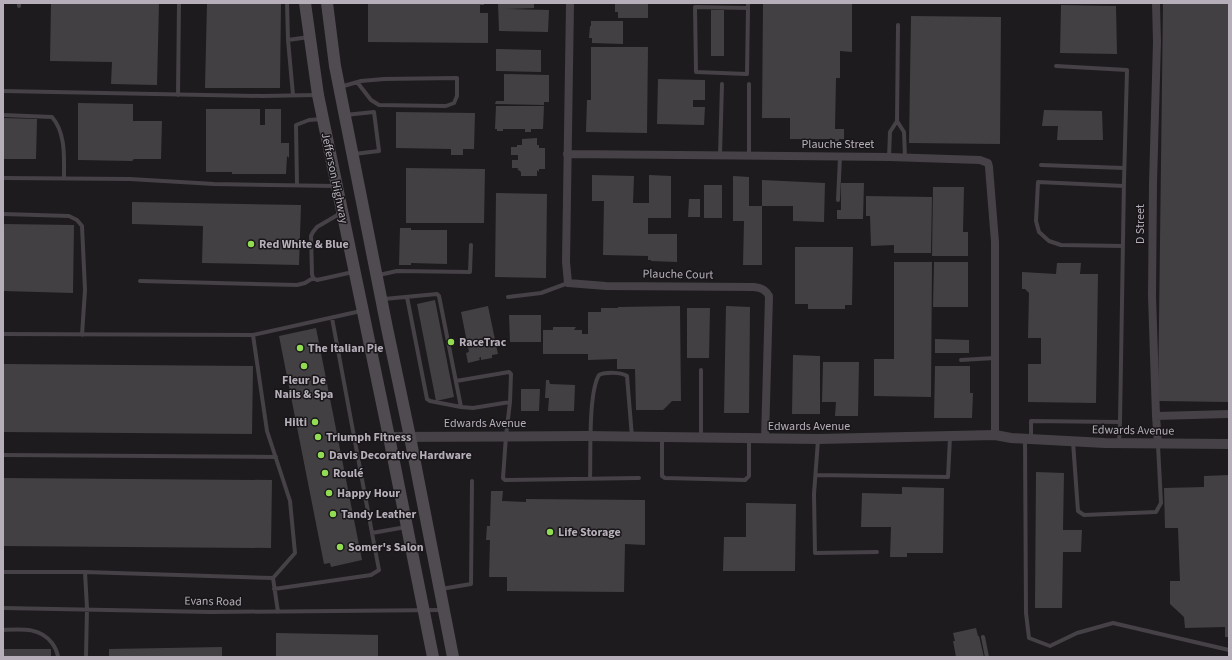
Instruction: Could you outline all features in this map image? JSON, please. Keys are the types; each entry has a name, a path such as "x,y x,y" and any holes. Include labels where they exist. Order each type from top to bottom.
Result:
{"main road":[{"name":"Jefferson Highway","path":"305,3 322,119 389,437 432,657"},
{"name":"Jefferson Highway","path":"327,3 335,66 453,657"}],"street":[{"path":"568,282 566,262 570,3"},
{"name":"D Street","path":"1156,3 1157,42 1152,183 1152,288 1158,444"},
{"name":"Plauche Street","path":"567,154 889,157 980,160 988,164 990,167 995,242 995,435"},
{"name":"Plauche Court","path":"568,282 606,286 754,287 762,288 766,291 769,296 766,439"},
{"path":"1156,416 1229,414"},
{"name":"Edwards Avenue","path":"389,437 591,436 818,440 995,435 1011,438 1119,444 1229,444"}],"lane":[{"path":"178,94 179,3"},
{"path":"287,3 288,40 293,96"},
{"path":"748,6 747,74 696,72 695,7 748,6"},
{"path":"898,25 898,121 904,132 905,158"},
{"path":"288,40 310,37"},
{"path":"1056,66 1127,70 1119,444"},
{"path":"340,87 357,82 384,79 458,78 457,96 454,103 446,106 379,106 371,100 357,82"},
{"path":"720,155 722,84"},
{"path":"748,155 749,84"},
{"path":"3,92 293,96 318,95"},
{"path":"345,115 374,112 379,151 353,154"},
{"path":"3,115 52,117 58,123 64,149 64,178"},
{"path":"297,185 296,125 309,120 322,119"},
{"path":"889,157 890,132 898,121"},
{"path":"838,200 840,156"},
{"path":"1041,165 1124,168"},
{"path":"3,178 130,179 214,184 336,186"},
{"path":"1123,246 1061,245 1049,241 1039,232 1036,221 1038,182 1124,186"},
{"path":"313,278 311,236 317,227 342,212"},
{"path":"3,214 69,216 77,220 82,226 85,290 82,335"},
{"path":"376,276 397,271 470,272 471,245"},
{"path":"313,278 317,280 355,272"},
{"path":"140,281 297,285 304,284 313,278"},
{"path":"508,297 541,293 568,282"},
{"path":"381,299 437,294 439,296 461,407"},
{"path":"407,297 427,398 430,401 473,408 510,402"},
{"path":"3,334 253,335 363,311"},
{"path":"274,589 372,575 379,570 332,318"},
{"path":"253,335 268,430 290,501 295,553 273,578 278,612"},
{"path":"961,360 995,358"},
{"path":"701,370 701,438"},
{"path":"456,381 509,372 511,374 503,478 505,480 639,478"},
{"path":"590,479 594,387 599,375 624,374 627,376 632,437"},
{"path":"1120,422 1031,421 1028,439 1026,613 1029,638 1050,646 1077,633 1113,624 1229,650"},
{"path":"817,475 948,477 950,436"},
{"path":"662,437 662,476 665,478 745,480 749,476 749,438"},
{"path":"818,440 817,475 814,494 815,553 877,552"},
{"path":"1073,441 1078,511 1084,515 1156,512 1161,503 1158,444"},
{"path":"3,456 276,457"},
{"path":"440,589 471,584 472,481"},
{"path":"372,533 407,526"},
{"path":"3,572 85,572 273,578"},
{"path":"85,572 87,608 86,657"},
{"name":"Evans Road","path":"3,608 87,608 211,612 444,610"},
{"path":"3,630 28,629 41,633 47,636 58,653 58,657"},
{"path":"983,637 987,657"}],"building":[{"path":"51,3 159,3 157,85 111,84 112,62 50,61"},
{"path":"207,3 281,3 280,88 205,88"},
{"path":"368,3 484,3 484,5 480,5 480,13 488,13 488,43 368,42"},
{"path":"498,3 534,3 534,8 505,9 549,10 548,32 499,31"},
{"path":"615,3 648,3 648,18 618,18 618,12 615,12"},
{"path":"1163,3 1229,3 1229,402 1158,401"},
{"path":"763,4 852,4 852,52 840,51 840,78 836,78 835,129 844,129 844,139 835,141 835,139 790,139 790,118 762,118"},
{"path":"1061,5 1116,6 1117,54 1060,53"},
{"path":"711,10 724,10 724,56 711,56"},
{"path":"911,16 1001,17 1000,144 909,143"},
{"path":"591,21 623,21 623,44 592,43 592,38 589,38"},
{"path":"591,47 648,47 647,133 586,132 587,100 591,100"},
{"path":"496,49 541,50 541,72 496,71"},
{"path":"504,74 549,75 549,102 544,102 544,105 495,104 496,101 504,101"},
{"path":"658,79 705,80 705,100 693,100 693,107 705,107 704,125 657,124"},
{"path":"78,103 133,104 133,121 162,121 161,159 134,159 132,161 78,160"},
{"path":"496,106 544,106 543,129 531,129 531,132 525,132 525,129 503,129 503,131 497,131 497,129 495,129"},
{"path":"206,109 260,109 260,125 265,125 265,109 281,109 281,143 289,143 289,158 287,156 286,174 232,174 232,172 206,172"},
{"path":"1044,110 1102,111 1103,140 1057,140 1058,126 1042,126"},
{"path":"396,112 475,113 474,149 463,149 463,155 451,155 451,149 396,148"},
{"path":"3,118 37,119 36,159 3,159"},
{"path":"537,138 537,145 539,145 539,148 545,148 545,169 539,169 539,172 537,170 537,176 521,176 521,172 517,169 519,168 512,168 512,160 518,160 518,155 511,155 511,147 522,145 522,139"},
{"path":"406,168 485,169 484,223 406,223"},
{"path":"592,175 634,176 633,203 649,203 649,175 671,176 671,218 648,218 648,234 677,234 677,262 651,261 648,260 648,256 603,255 604,201 592,201"},
{"path":"733,176 749,177 749,206 762,206 762,265 743,265 744,221 733,221"},
{"path":"762,180 825,183 824,222 793,221 793,206 762,206"},
{"path":"841,183 864,183 863,219 837,219 837,210 841,210"},
{"path":"704,185 722,185 722,218 704,218"},
{"path":"933,187 964,187 963,232 968,232 968,256 932,256"},
{"path":"496,193 547,194 546,278 495,277"},
{"path":"866,196 932,197 931,253 894,253 894,245 871,246 870,216 866,216"},
{"path":"689,199 700,199 700,217 688,217"},
{"name":"Red White & Blue","path":"132,202 301,205 299,265 202,263 203,226 132,224"},
{"path":"3,224 74,225 73,293 3,291"},
{"path":"400,228 411,228 411,230 447,230 447,264 411,263 411,265 399,265"},
{"path":"795,247 853,247 852,305 845,305 845,309 808,309 808,304 795,304"},
{"path":"894,262 932,262 931,397 874,396 874,359 894,359"},
{"path":"934,262 968,262 968,307 933,307"},
{"path":"1057,263 1081,263 1080,274 1098,274 1096,403 1028,402 1028,364 1041,364 1041,338 1028,338 1029,293 1025,289 1022,289 1022,272 1056,274"},
{"path":"435,300 454,397 436,401 417,304"},
{"path":"488,306 498,354 492,355 492,358 481,360 481,357 479,358 480,360 468,363 466,353 469,352 461,312"},
{"path":"680,306 681,401 672,401 663,410 636,410 635,369 617,369 617,359 588,360 588,354 543,354 543,330 553,330 553,327 576,327 574,330 582,330 582,334 588,334 588,312 601,312 601,308"},
{"path":"726,306 750,307 749,413 724,413"},
{"path":"687,308 710,308 709,358 687,358"},
{"path":"509,315 541,315 541,342 510,342"},
{"path":"316,328 362,560 331,567 330,563 324,564 279,336"},
{"path":"935,339 969,340 969,353 935,353"},
{"path":"793,355 820,356 820,414 792,414"},
{"path":"823,362 859,362 858,416 835,416 836,402 822,402"},
{"path":"3,364 253,366 252,434 3,432"},
{"path":"935,366 970,366 970,393 973,393 972,418 934,418"},
{"path":"546,380 549,380 550,384 575,385 574,411 548,411 549,398 545,398"},
{"path":"521,389 540,389 539,411 521,411"},
{"path":"1036,472 1064,473 1063,530 1082,530 1081,552 1063,552 1062,608 1035,608"},
{"path":"1229,475 1229,637 1225,637 1225,627 1185,628 1184,617 1170,604 1170,581 1180,581 1178,528 1165,528 1164,488 1204,487 1204,476"},
{"path":"3,478 272,480 271,548 3,546"},
{"path":"902,487 944,488 943,553 907,553 907,557 890,557 891,527 861,527 862,493 902,494"},
{"path":"491,491 503,491 502,501 526,502 526,499 645,500 645,545 625,544 624,592 507,591 507,577 489,577 490,540 486,540 487,526 490,526"},
{"path":"746,503 796,504 795,571 723,571 724,537 746,537"},
{"path":"976,628 984,657 956,657 953,633"},
{"path":"276,633 378,635 378,657 276,657"},
{"path":"222,647 222,657 109,657 109,649"},
{"path":"3,649 51,649 51,657 3,657"}],"place":[{"name":"Red White & Blue","path":"251,244"},
{"name":"RaceTrac","path":"451,342"},
{"name":"The Italian Pie","path":"300,348"},
{"name":"Fleur De Nails & Spa","path":"304,366"},
{"name":"Hilti","path":"315,422"},
{"name":"Triumph Fitness","path":"318,437"},
{"name":"Davis Decorative Hardware","path":"321,455"},
{"name":"Roulé","path":"325,473"},
{"name":"Happy Hour","path":"329,493"},
{"name":"Tandy Leather","path":"333,514"},
{"name":"Life Storage","path":"550,532"},
{"name":"Somer's Salon","path":"340,547"}]}
